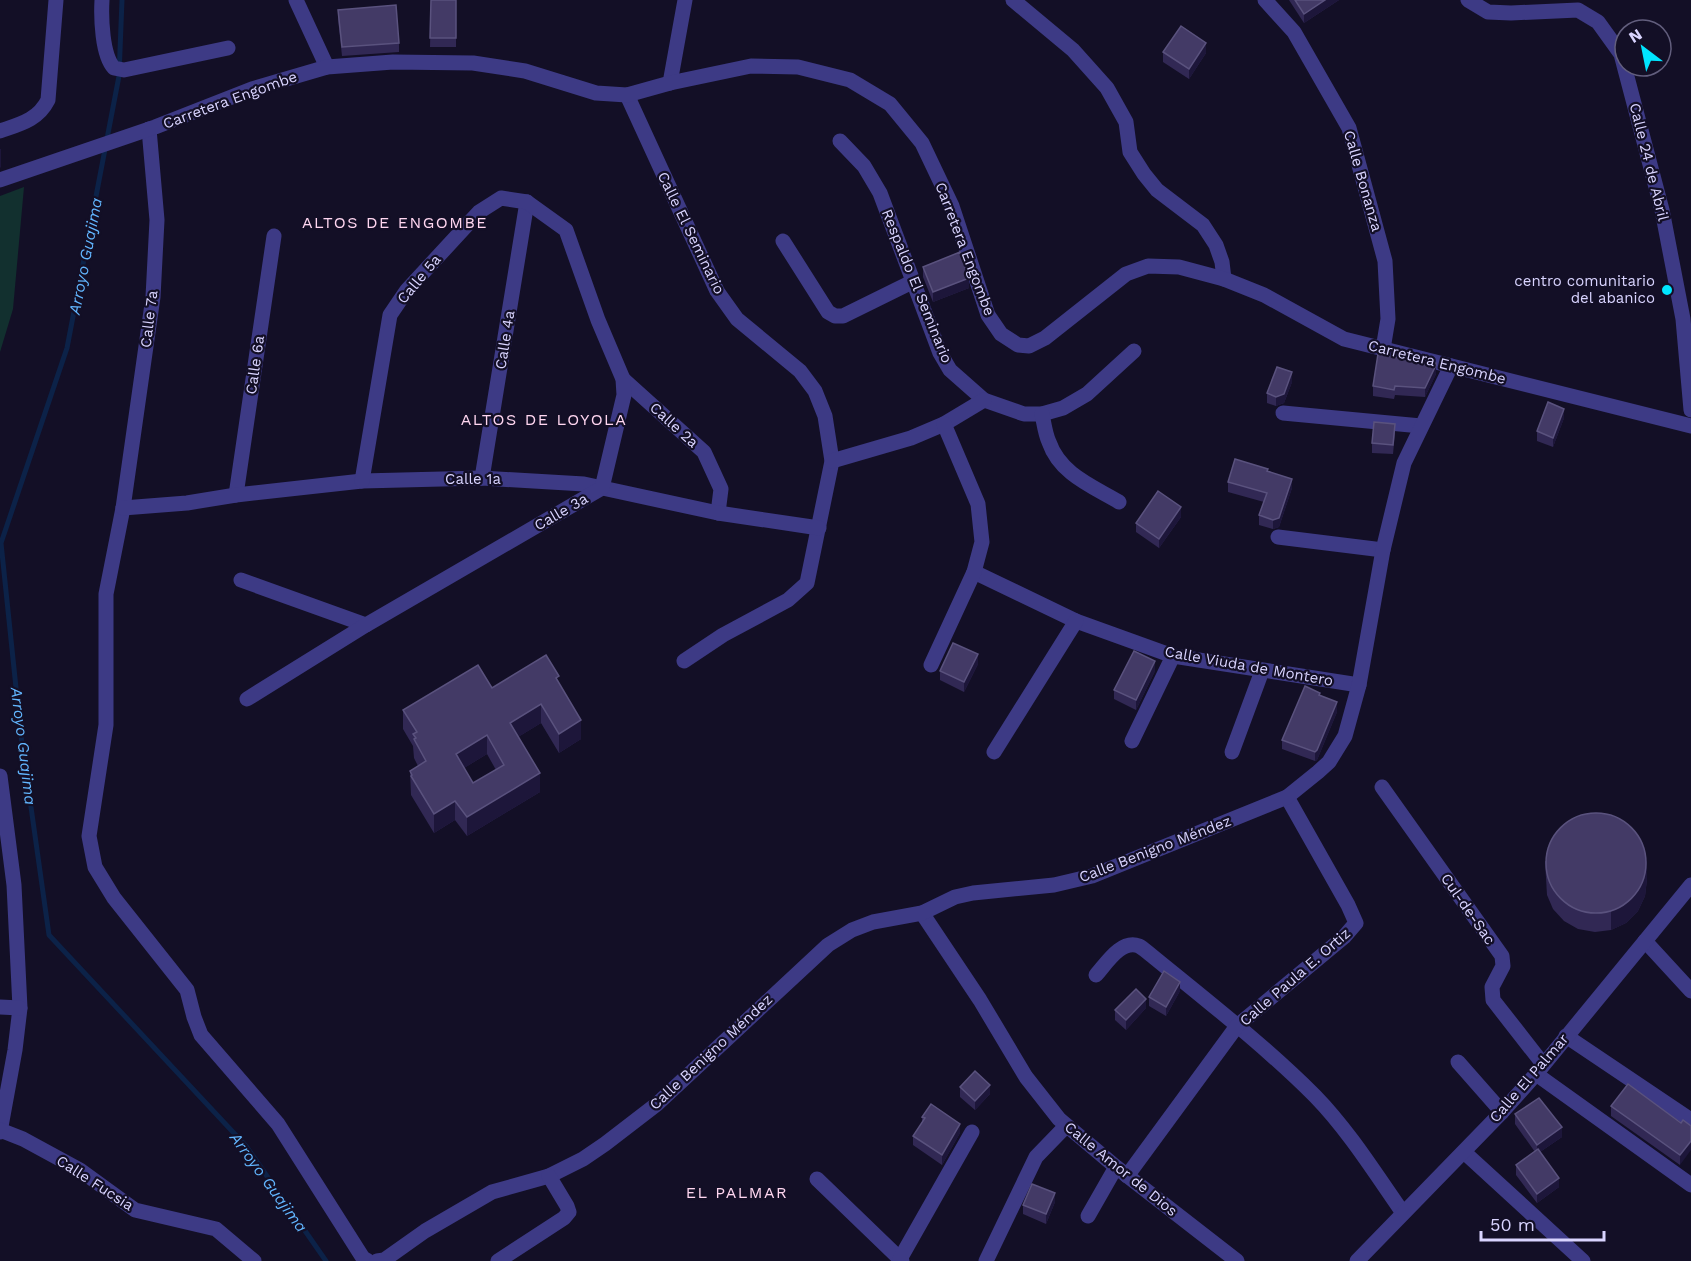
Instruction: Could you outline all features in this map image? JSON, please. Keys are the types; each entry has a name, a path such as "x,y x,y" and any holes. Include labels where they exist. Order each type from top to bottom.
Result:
{"street":[{"path":"0,131 32,119 43,111 48,100 56,0"},
{"path":"102,0 101,16 107,58 119,69 228,48"},
{"path":"296,0 327,68"},
{"path":"670,83 685,0"},
{"path":"1013,0 1073,50 1107,88 1126,122 1130,152 1157,190 1203,225 1216,245 1222,262 1224,279"},
{"name":"Calle Bonanza","path":"1265,0 1294,32 1349,128 1385,261 1388,319 1383,349"},
{"name":"Calle 24 de Abril","path":"1468,0 1511,13 1578,10 1598,22 1621,54 1662,210 1683,319 1691,410"},
{"name":"Carretera Engombe","path":"0,180 149,129 252,89 327,68 393,62 473,63 525,71 596,93 627,95 670,83 751,66 798,68 850,80 890,104 922,143 952,206 988,315 1001,334 1018,345 1029,346 1045,339 1126,274 1148,266 1179,267 1224,279 1264,295 1344,339 1691,426"},
{"name":"Calle El Seminario","path":"627,95 717,291 737,319 800,371 814,391 825,416 832,461 807,583 788,600 723,635 684,661"},
{"name":"Calle 7a","path":"123,508 153,297 157,220 149,129"},
{"name":"Respaldo El Seminario","path":"840,141 864,166 880,193 940,353 950,370 984,400 1024,414 1042,414 1063,408 1087,394 1134,351"},
{"name":"Calle 5a","path":"362,481 390,315 407,290 479,212 501,198 528,202"},
{"name":"Calle 3a","path":"247,699 366,625 602,488 624,395 623,379 598,320 566,230 528,202"},
{"name":"Calle 4a","path":"482,478 528,202"},
{"name":"Calle 6a","path":"236,495 274,236"},
{"path":"783,241 828,312 835,316 843,316 914,281"},
{"name":"Calle Benigno Méndez","path":"123,508 106,594 106,725 89,836 95,867 114,898 187,990 201,1035 278,1124 363,1258 378,1261 492,1192 549,1176 583,1159 657,1104 828,945 852,930 873,922 922,913 955,897 973,893 1054,885 1092,876 1287,797 1329,762 1345,736 1359,685 1383,550 1404,463 1451,366"},
{"name":"Calle 2a","path":"623,379 704,452 721,489 718,513"},
{"path":"832,461 911,438 944,424 984,400"},
{"path":"1283,413 1421,426"},
{"path":"1042,414 1049,442 1059,462 1069,472 1119,502"},
{"path":"931,665 974,572 982,542 978,504 944,424"},
{"name":"Calle 1a","path":"123,508 187,503 236,495 362,481 482,478 584,484 718,513 819,528"},
{"path":"1278,537 1383,550"},
{"name":"Calle Viuda de Montero","path":"974,572 1076,621 1173,656 1359,685"},
{"path":"241,580 366,625"},
{"path":"994,752 1076,621"},
{"path":"1131,741 1173,656"},
{"path":"1232,753 1262,671"},
{"path":"0,776 14,885 20,1008 15,1050 0,1131"},
{"name":"Cul-de-Sac","path":"1382,787 1502,956 1503,966 1492,987 1493,1000 1540,1069 1691,1185"},
{"name":"Calle Paula E. Ortiz","path":"1088,1216 1121,1171 1237,1026 1344,937 1356,923 1287,797"},
{"name":"Calle El Palmar","path":"1358,1261 1502,1112 1691,885"},
{"name":"Calle Amor de Dios","path":"922,913 980,1000 1026,1077 1066,1126 1237,1261"},
{"path":"1645,941 1691,991"},
{"path":"1096,975 1123,947 1138,946 1237,1026 1315,1096 1334,1117 1403,1213"},
{"path":"0,1007 20,1008"},
{"path":"1566,1036 1691,1120"},
{"path":"1458,1062 1502,1112"},
{"path":"986,1261 1036,1157 1066,1126"},
{"name":"Calle Fucsia","path":"0,1131 23,1139 81,1170 135,1210 216,1229 254,1261"},
{"path":"817,1179 901,1260 972,1132"},
{"path":"1464,1152 1583,1261"},
{"path":"498,1261 564,1218 569,1212 549,1176"}],"green space":[{"path":"24,187 13,309 0,352 0,196"}],"building":[{"path":"431,0 456,0 456,38 430,38"},
{"path":"1295,0 1325,0 1304,14"},
{"path":"396,5 399,43 342,47 338,10"},
{"path":"1181,26 1206,43 1189,69 1163,52"},
{"path":"960,252 969,278 933,292 923,267"},
{"path":"1378,354 1399,359 1432,362 1436,365 1425,388 1395,386 1394,390 1373,386"},
{"path":"1277,367 1292,372 1284,394 1276,397 1267,393"},
{"path":"1548,402 1564,409 1553,438 1537,431"},
{"path":"1374,422 1395,424 1393,445 1372,443"},
{"path":"1235,459 1292,479 1279,518 1273,520 1259,515 1267,493 1228,482"},
{"path":"1158,491 1181,507 1159,539 1136,523"},
{"path":"953,643 978,654 964,682 940,671"},
{"path":"1134,651 1155,661 1136,700 1114,690"},
{"path":"546,655 559,676 556,678 581,720 559,734 541,704 510,723 540,773 467,817 455,801 434,814 411,776 410,771 426,761 414,739 416,738 413,734 417,732 403,710 478,665 492,688","holes":["487,735 504,765 473,783 456,754"]},
{"path":"1305,686 1337,702 1315,752 1282,740"},
{"path":"1596,813 1615,816 1632,827 1643,844 1646,863 1643,882 1632,899 1615,910 1596,913 1577,910 1560,899 1549,882 1546,863 1549,844 1560,827 1577,816"},
{"path":"1164,971 1180,982 1166,1007 1149,997"},
{"path":"1136,989 1146,999 1126,1020 1115,1010"},
{"path":"975,1071 990,1085 975,1101 960,1087"},
{"path":"1628,1084 1681,1123 1683,1120 1691,1126 1691,1141 1680,1155 1611,1106"},
{"path":"1539,1098 1562,1127 1537,1145 1515,1114"},
{"path":"931,1104 960,1124 942,1155 913,1136"},
{"path":"1538,1149 1559,1178 1537,1194 1516,1165"},
{"path":"1032,1184 1055,1193 1046,1214 1023,1205"}],"waterway":[{"name":"Arroyo Guajima","path":"122,0 119,76 67,348 1,543 21,736 49,935 246,1146 326,1261"}],"place":[{"name":"centro comunitario del abanico","path":"1667,290"}],"district":[{"name":"ALTOS DE ENGOMBE","path":"395,222"},
{"name":"ALTOS DE LOYOLA","path":"544,419"},
{"name":"EL PALMAR","path":"737,1192"}]}
